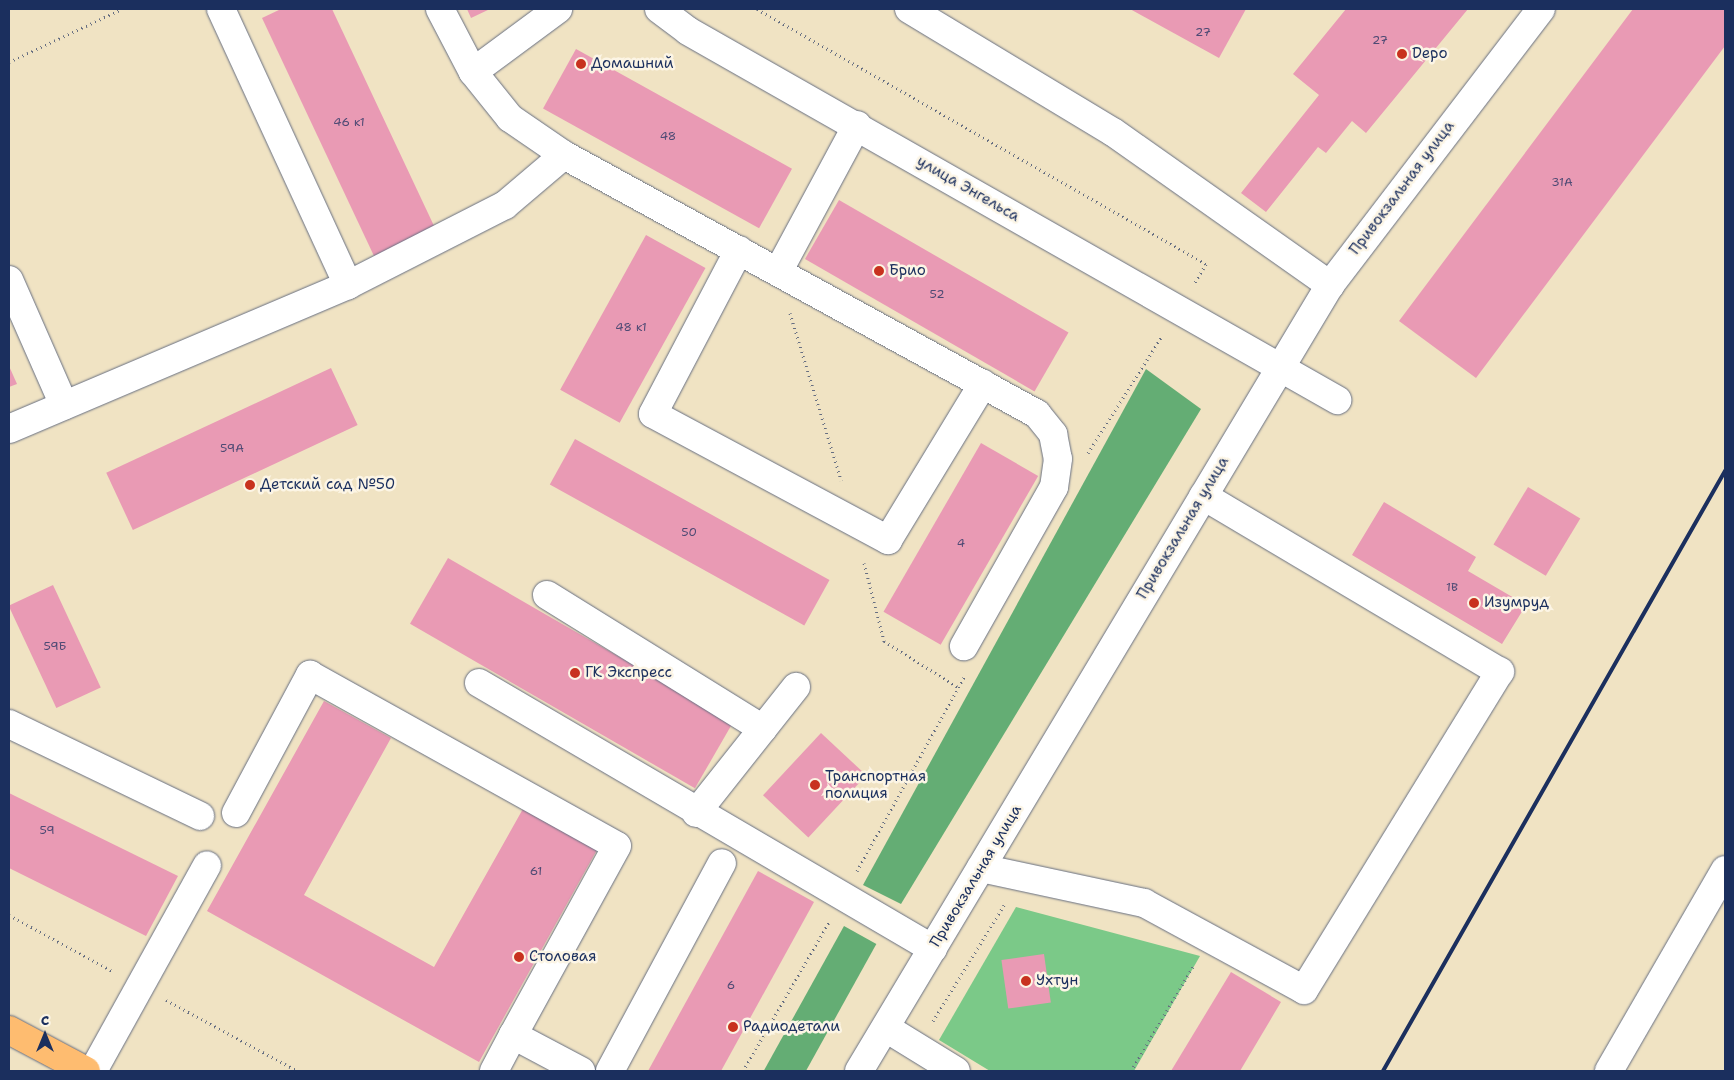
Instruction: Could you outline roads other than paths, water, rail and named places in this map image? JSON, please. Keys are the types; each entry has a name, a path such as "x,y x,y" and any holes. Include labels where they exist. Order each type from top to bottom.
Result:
{"main road":[{"path":"9,1030 86,1071"}],"street":[{"path":"221,9 348,285"},
{"path":"440,9 473,72 510,118 564,156 1037,414 1053,434 1058,459 1054,487 964,646"},
{"path":"473,72 558,9"},
{"name":"улица Энгельса","path":"659,9 688,31 1337,400"},
{"path":"909,9 1113,132 1330,285"},
{"name":"Привокзальная улица","path":"859,1071 1278,368 1330,285 1541,9"},
{"path":"778,272 856,125"},
{"path":"9,429 64,404 348,285 505,206 564,156"},
{"path":"739,250 654,414 888,540 983,384"},
{"path":"9,280 64,404"},
{"path":"981,868 1023,874 1144,903 1304,990 1500,672 1203,496"},
{"path":"547,595 763,729"},
{"path":"236,813 310,675 617,846 494,1071"},
{"path":"479,683 696,813 933,949"},
{"path":"696,813 796,687"},
{"path":"9,724 200,816"},
{"path":"610,1071 722,863"},
{"path":"93,1071 208,865"},
{"path":"1609,1071 1725,870"},
{"path":"886,1028 956,1071"},
{"path":"513,1035 581,1071"}],"railway":[{"path":"1383,1071 1725,471"}],"place":[{"name":"Depo","path":"1402,54"},
{"name":"Домашний","path":"581,64"},
{"name":"Брио","path":"879,271"},
{"name":"Детский сад №50","path":"250,485"},
{"name":"Изумруд","path":"1474,603"},
{"name":"ГК Экспресс","path":"575,673"},
{"name":"Транспортная полиция","path":"815,785"},
{"name":"Столовая","path":"519,957"},
{"name":"Ухтун","path":"1026,981"},
{"name":"Радиодетали","path":"733,1027"}]}
